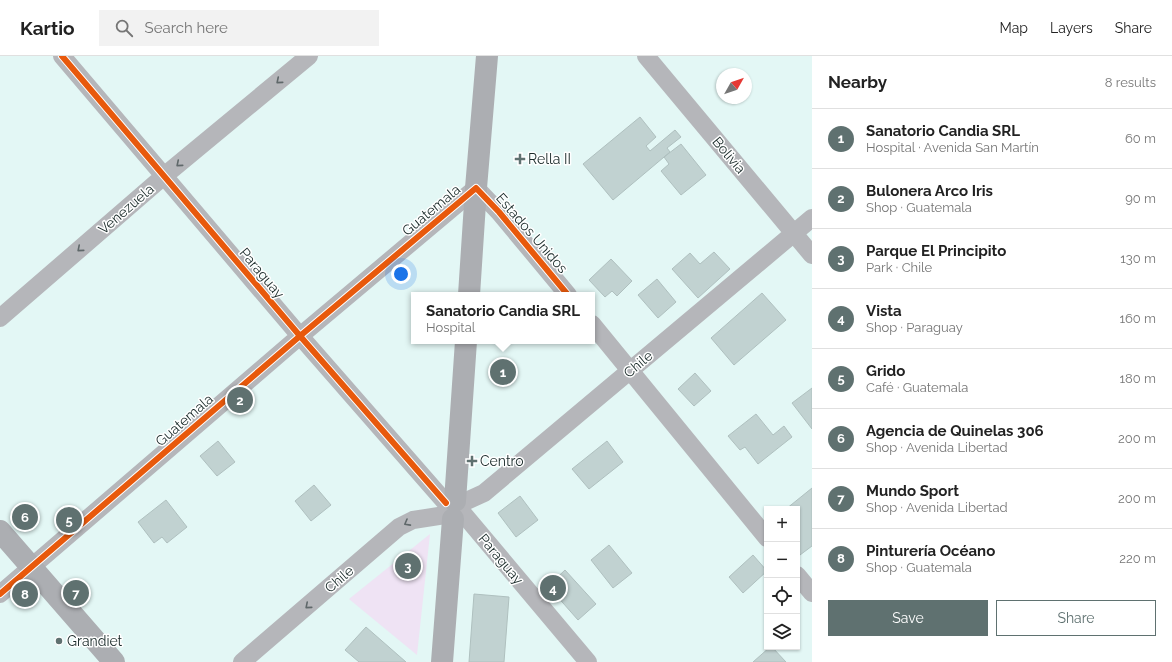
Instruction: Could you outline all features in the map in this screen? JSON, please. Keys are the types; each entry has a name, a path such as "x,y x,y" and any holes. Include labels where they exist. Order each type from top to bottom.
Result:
{"main road":[{"path":"469,292 487,56"},
{"path":"442,662 466,344"},
{"path":"0,531 114,662"}],"street":[{"name":"Paraguay","path":"62,56 300,336 588,662"},
{"name":"Venezuela","path":"0,318 164,176 309,56"},
{"name":"Bolivia","path":"646,56 812,255"},
{"name":"Estados Unidos","path":"476,188 499,212 566,292"},
{"name":"Guatemala","path":"0,594 300,336 476,188"},
{"name":"Chile","path":"242,662 400,527 413,520 454,509 484,493 812,218"},
{"path":"595,328 764,534"},
{"path":"800,578 812,593"}],"shaded area":[{"path":"430,534 417,655 349,599"}],"building":[{"path":"640,117 656,137 646,146 650,151 675,130 681,137 667,148 670,152 613,200 583,164"},
{"path":"681,144 706,175 681,195 661,171 669,164 664,157"},
{"path":"714,252 730,269 698,298 672,269 690,253 700,264"},
{"path":"611,259 632,281 617,296 612,291 605,297 589,280"},
{"path":"657,279 676,302 658,318 638,295"},
{"path":"762,293 786,320 734,365 711,338"},
{"path":"695,373 711,391 694,406 678,389"},
{"path":"812,388 812,429 792,403"},
{"path":"756,414 773,435 784,426 792,437 758,464 745,447 740,450 728,436"},
{"path":"218,441 235,462 217,476 200,456"},
{"path":"607,441 623,462 589,489 572,469"},
{"path":"314,485 331,505 311,521 295,501"},
{"path":"812,488 812,546 800,555 800,506 790,506"},
{"path":"520,496 538,520 516,537 498,513"},
{"path":"166,500 187,527 167,543 162,537 154,543 138,522"},
{"path":"609,545 632,573 613,588 591,560"},
{"path":"753,555 764,568 764,574 743,593 729,577"},
{"path":"565,570 596,604 578,620 548,586"},
{"path":"474,594 509,597 504,662 469,662"},
{"path":"366,627 406,662 359,662 345,650"},
{"path":"767,650 775,650 786,662 753,662"}],"cycle path":[{"path":"62,56 300,336 446,503"},
{"path":"0,594 300,336 476,188 499,212 566,292"}],"place":[{"name":"Rella II","path":"520,159"},
{"name":"Sanatorio Candia SRL","path":"503,372"},
{"name":"Bulonera Arco Iris","path":"240,400"},
{"name":"Centro","path":"472,461"},
{"name":"Agencia de Quinelas 306","path":"25,517"},
{"name":"Grido","path":"69,520"},
{"name":"Parque El Principito","path":"408,566"},
{"name":"Vista","path":"553,588"},
{"name":"Mundo Sport","path":"76,593"},
{"name":"Pinturería Océano","path":"25,594"},
{"name":"Grandiet","path":"59,641"}]}
